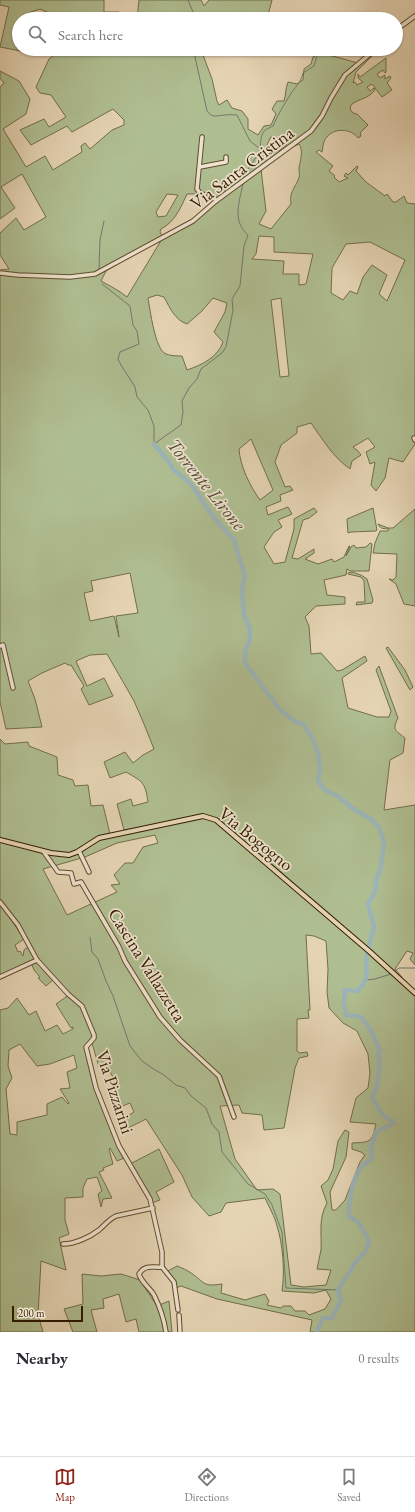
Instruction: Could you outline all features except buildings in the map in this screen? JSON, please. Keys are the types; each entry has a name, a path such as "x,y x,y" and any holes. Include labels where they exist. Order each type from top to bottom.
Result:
{"main road":[{"name":"Via Bogogno","path":"0,840 43,851 69,855 79,851 99,838 110,835 203,816 211,818 369,951 415,992"}],"street":[{"path":"403,25 415,16"},
{"name":"Via Santa Cristina","path":"0,273 70,277 95,274 193,221 216,201 311,131 322,116 345,75 368,56"},
{"path":"202,137 197,189 200,194 215,199 216,201"},
{"path":"200,167 226,162 226,157"},
{"path":"2,645 13,688"},
{"name":"Cascina Vallazzetta","path":"43,851 58,872 71,873 74,884 80,882 119,947 125,961 160,1017 180,1040 219,1076 234,1117"},
{"path":"79,851 89,872"},
{"name":"Via Pizzarini","path":"0,902 18,925 37,960 68,994 82,1006 94,1035 94,1038 86,1047 96,1088 119,1146 150,1199 162,1252 162,1267"},
{"path":"1,975 37,960"},
{"path":"63,1244 74,1242 94,1234 111,1218 153,1208"},
{"path":"166,1332 164,1320 154,1296 139,1276 140,1272 145,1268 162,1267 174,1282 178,1309"},
{"path":"179,1315 180,1332"}],"green space":[{"path":"0,0 104,0 104,12 47,12 40,9 31,12 12,12 12,49 0,47 9,7 0,5"},
{"path":"139,0 201,0 204,6 209,0 272,0 269,12 138,12"},
{"path":"53,56 203,56 212,79 219,105 227,100 232,108 242,111 248,119 248,129 258,135 264,126 271,125 276,114 272,109 277,101 284,101 288,82 297,84 303,80 304,69 311,64 313,57 333,56 358,63 343,74 342,78 369,56 372,56 356,72 353,83 355,82 357,85 363,82 358,78 358,74 360,77 386,58 386,72 385,73 383,70 377,74 380,78 385,75 385,79 390,76 391,78 387,83 392,90 382,97 372,84 367,87 370,91 374,88 375,90 372,93 351,105 350,109 353,113 357,114 368,125 360,133 361,136 358,138 352,133 343,130 334,132 330,134 323,144 322,152 319,150 316,152 333,166 329,171 339,182 348,178 344,176 346,173 348,175 357,166 356,171 366,182 385,196 387,194 393,202 396,202 404,196 407,203 415,204 415,444 403,462 389,458 385,478 376,491 371,485 375,462 370,464 366,452 375,447 368,438 353,447 361,455 352,461 350,469 333,454 311,423 297,427 297,433 281,445 275,462 285,487 290,486 293,490 280,495 281,501 266,507 268,515 288,507 292,514 278,520 282,527 274,532 264,547 274,564 285,562 294,529 294,519 314,508 317,512 309,518 303,520 292,558 298,559 314,549 314,553 305,559 318,564 332,559 334,562 344,557 349,546 346,556 351,547 354,545 356,548 366,547 370,543 372,544 369,571 350,571 347,569 346,575 324,580 327,595 345,597 345,604 316,606 305,617 309,626 311,654 321,653 337,671 342,670 365,656 367,661 342,678 348,708 377,717 389,717 391,711 376,670 379,666 398,718 395,725 396,730 405,738 403,753 390,760 384,810 415,805 415,965 410,959 413,953 407,951 395,969 402,977 401,983 415,995 415,1332 310,1332 312,1320 217,1299 181,1286 176,1288 168,1271 177,1266 188,1271 207,1284 222,1284 221,1293 245,1300 265,1294 269,1301 267,1305 281,1308 283,1306 291,1306 295,1311 305,1311 309,1315 325,1309 331,1299 326,1290 314,1293 282,1291 283,1267 281,1241 275,1219 265,1198 226,1203 221,1212 209,1216 192,1197 182,1175 146,1119 128,1128 123,1119 134,1112 130,1103 120,1107 110,1089 117,1085 108,1068 99,1067 92,1043 93,1038 87,1044 94,1085 124,1158 117,1161 110,1148 113,1164 103,1168 104,1170 99,1172 112,1198 103,1199 101,1207 98,1194 102,1191 97,1177 87,1179 83,1188 83,1197 65,1198 65,1220 69,1234 59,1238 66,1270 41,1261 38,1315 43,1332 0,1332 0,1010 8,1008 17,998 29,1015 36,1011 45,1031 57,1025 63,1034 73,1029 73,1027 71,1028 56,1004 69,995 38,959 18,925 0,901 0,841 50,854 69,856 98,840 165,823 124,830 117,804 131,799 133,806 148,802 146,790 140,781 126,772 110,778 104,762 125,752 133,763 154,749 134,701 107,654 90,655 76,661 87,686 104,678 113,696 89,705 81,689 84,686 71,665 65,663 28,681 35,699 42,727 6,729 0,702 0,270 9,269 0,255 0,233 16,218 24,230 46,217 22,174 1,187 15,208 0,219 0,87 4,83 0,78 0,71 19,81 30,99 26,114 3,129 26,167 45,156 53,170 82,152 81,146 85,143 90,149 112,130 124,125 124,120 113,109 72,132 67,126 31,145 20,130 44,119 49,127 66,117 51,95 40,93 36,87 49,59","holes":["271,137 287,144 279,151 266,147","299,144 301,159 299,177 292,193 291,204 271,229 259,224 266,211 261,169 187,225 162,239 127,297 101,281 106,271 163,237 160,232 161,229 174,218 187,194 199,194 196,190 199,166 198,185 200,191 217,200 280,154 279,152 280,153","167,194 178,195 166,216 158,217 156,212","259,236 274,237 274,252 313,254 306,284 299,285 299,274 283,274 284,261 252,259 256,254","370,242 405,260 387,301 379,294 387,275 372,265 363,277 357,294 350,291 343,300 331,293 332,268 346,244","157,295 164,297 176,317 187,324 202,311 213,298 227,303 225,312 214,332 223,342 221,347 209,360 187,370 182,356 168,355 162,351 156,337 148,298","281,298 289,376 280,377 271,300","251,439 273,490 260,500 243,469 239,449","130,573 138,613 116,616 119,637 114,616 90,621 84,593 93,591 91,581","155,835 158,843 143,847 133,863 125,863 114,875 120,884 111,885 117,892 67,915 43,869 85,857 117,843","306,935 314,936 326,941 328,969 327,992 329,1008 343,1023 357,1031 368,1054 370,1073 368,1088 356,1098 350,1122 376,1124 373,1135 369,1140 366,1142 352,1143 352,1149 365,1155 360,1162 345,1200 336,1210 332,1210 330,1192 346,1157 349,1132 345,1130 338,1141 333,1169 328,1180 321,1186 327,1203 321,1220 321,1250 317,1269 331,1270 326,1285 304,1287 291,1285 280,1194 273,1189 257,1190 235,1159 220,1106 239,1105 242,1113 262,1115 264,1130 284,1128 295,1068 299,1058 308,1056 307,1052 300,1053 297,1051 297,1019 309,1018 308,1010 310,1010","20,1044 37,1066 50,1064 74,1055 77,1068 67,1072 70,1088 60,1089 69,1103 68,1104 62,1097 47,1104 47,1115 17,1122 17,1135 10,1134 6,1089 12,1078 8,1066 9,1050"]},
{"path":"373,508 376,531 348,533 347,519"},
{"path":"415,509 415,606 404,604 396,584 389,579 393,580 396,577 397,554 373,553 380,531 388,531 389,529 381,528 378,524 388,528 393,528"},
{"path":"352,572 367,579 373,600 372,603 356,605 357,602 365,602 364,581 361,577 348,574"},
{"path":"388,647 405,670 413,687 410,690 386,648"},
{"path":"0,739 5,744 28,742 29,746 57,757 58,775 73,780 75,786 88,785 91,806 103,805 110,834 99,836 72,853 62,854 0,838"},
{"path":"0,903 24,939 15,945 18,952 20,951 23,956 24,950 28,947 36,959 1,976 0,973"},
{"path":"37,961 54,979 46,986 38,978 40,977 34,970 31,963"},
{"path":"159,1149 174,1182 156,1192 160,1200 152,1203 130,1164"},
{"path":"82,1274 101,1276 121,1274 140,1280 157,1306 169,1301 172,1332 139,1332 136,1319 126,1322 119,1294 103,1299 104,1308 91,1310 97,1332 73,1332 64,1309 83,1304"}],"waterway":[{"name":"Torrente Lirone","path":"188,0 193,12"},
{"name":"Torrente Lirone","path":"195,56 207,111 213,116 237,115 250,141 259,148"},
{"path":"244,179 247,171 259,152 263,132 273,126 284,104 300,81 303,73 314,66 317,56"},
{"name":"Torrente Lirone","path":"154,444 181,425 183,412 182,401 189,388 197,379 201,369 222,353 226,347 233,310 232,299 240,286 244,246 248,235 243,230 238,218 243,184"},
{"path":"99,270 100,240 104,221"},
{"path":"102,284 130,306 133,325 137,331 139,344 120,352 118,359 135,387 137,397 148,410 154,426 154,443"},
{"name":"Torrente Lirone","path":"154,444 173,469 191,484 214,518 235,541 245,576 242,592 244,615 250,629 250,640 245,651 245,663 280,710 296,722 303,724 312,737 318,753 320,769 318,781 325,790 339,797 352,808 371,819 379,827 384,842 381,867 376,880 375,892 368,904 374,927 368,949"},
{"path":"90,937 92,952 98,959 113,996 130,1046 142,1061 164,1075 176,1085 185,1088 191,1096 206,1108 212,1124 219,1132 222,1152 248,1184 265,1194 272,1205 282,1232 286,1288 338,1290"},
{"name":"Torrente Lirone","path":"317,1332 323,1318 332,1318 341,1300 338,1290 357,1260 366,1251 369,1241 359,1223 349,1216 349,1203 352,1188 360,1169 365,1163 372,1159 371,1147 376,1132 394,1123 382,1114 372,1097 377,1088 380,1062 378,1054 380,1051 370,1029 361,1017 346,1015 344,1005 345,990 357,991 362,986 366,977 367,951"},
{"path":"394,972 399,968 415,968"},
{"path":"366,980 391,974"}]}
